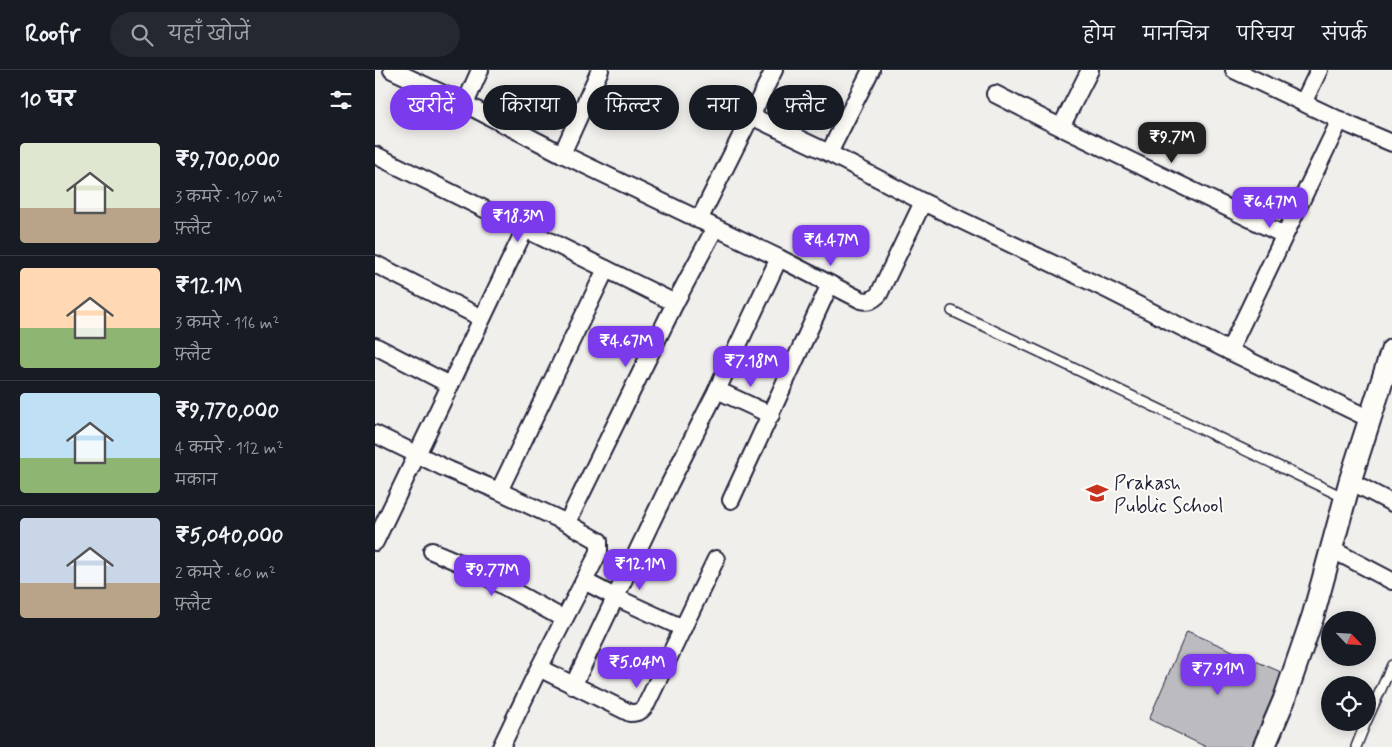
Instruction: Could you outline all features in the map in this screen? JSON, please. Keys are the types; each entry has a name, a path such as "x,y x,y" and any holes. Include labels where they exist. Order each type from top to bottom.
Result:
{"street":[{"path":"392,70 424,85"},
{"path":"473,86 480,70"},
{"path":"562,154 600,70"},
{"path":"829,153 871,70"},
{"path":"1061,127 1090,70"},
{"path":"1235,70 1392,143"},
{"path":"1303,103 1319,70"},
{"path":"757,102 771,71"},
{"path":"995,94 1284,236"},
{"path":"473,108 562,154 868,302 874,300 879,294 923,202"},
{"path":"757,119 829,153 923,202 1370,419"},
{"path":"1229,351 1340,120"},
{"path":"699,220 744,130"},
{"path":"375,155 675,303"},
{"path":"567,523 675,303 715,228"},
{"path":"376,538 525,229"},
{"path":"573,686 779,258"},
{"path":"375,264 482,318"},
{"path":"499,491 605,269"},
{"path":"731,500 831,284"},
{"path":"375,346 450,385"},
{"path":"1264,747 1284,700 1313,616 1348,489 1392,350"},
{"path":"717,390 771,415"},
{"path":"375,434 567,523 599,541 599,552 539,668 501,747"},
{"path":"1348,489 1392,503"},
{"path":"1331,549 1392,580"},
{"path":"432,551 474,570 564,619"},
{"path":"539,668 630,713 637,713 643,710 716,559"},
{"path":"584,581 683,628"}],"lane":[{"path":"952,312 1348,489"},
{"path":"1376,701 1392,666"},
{"path":"1356,747 1363,731"}],"building":[{"path":"1187,631 1290,676 1258,747 1206,747 1149,719"}],"place":[{"name":"Prakash Public School","path":"1097,493"}]}
